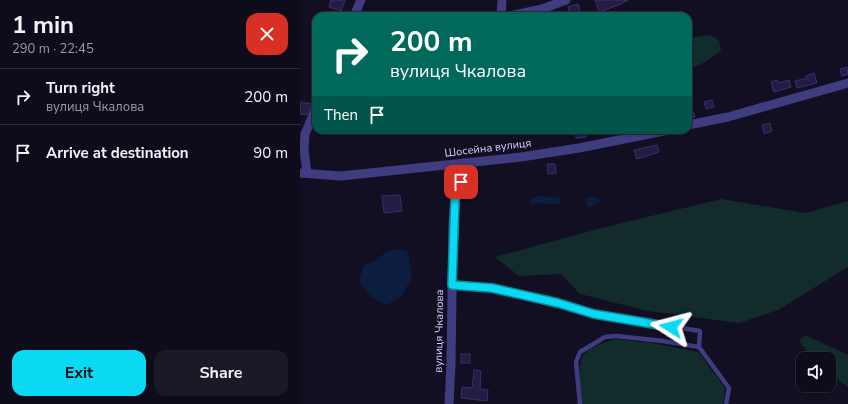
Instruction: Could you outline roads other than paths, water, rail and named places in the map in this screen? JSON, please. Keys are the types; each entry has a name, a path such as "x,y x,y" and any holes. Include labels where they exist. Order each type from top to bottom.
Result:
{"street":[{"path":"356,12 361,0"},
{"path":"501,12 502,0"},
{"path":"528,12 542,9 566,0"},
{"path":"692,124 728,117 848,83"},
{"path":"304,173 305,134 312,117"},
{"name":"Шосейна вулиця","path":"304,173 341,176 521,157 649,134"},
{"name":"вулиця Чкалова","path":"449,404 455,200 465,163"}],"lane":[{"path":"452,285 492,288 558,303 594,314 700,331 699,347 729,388 726,404"},
{"path":"580,404 576,362 580,352 605,337 632,337 699,347"}],"water":[{"path":"541,196 561,198 560,204 529,203 533,198"},
{"path":"593,197 601,200 592,207 587,206 585,200"},
{"path":"397,249 408,252 412,278 401,296 387,305 371,296 359,281 364,265 379,259 385,252"}]}
